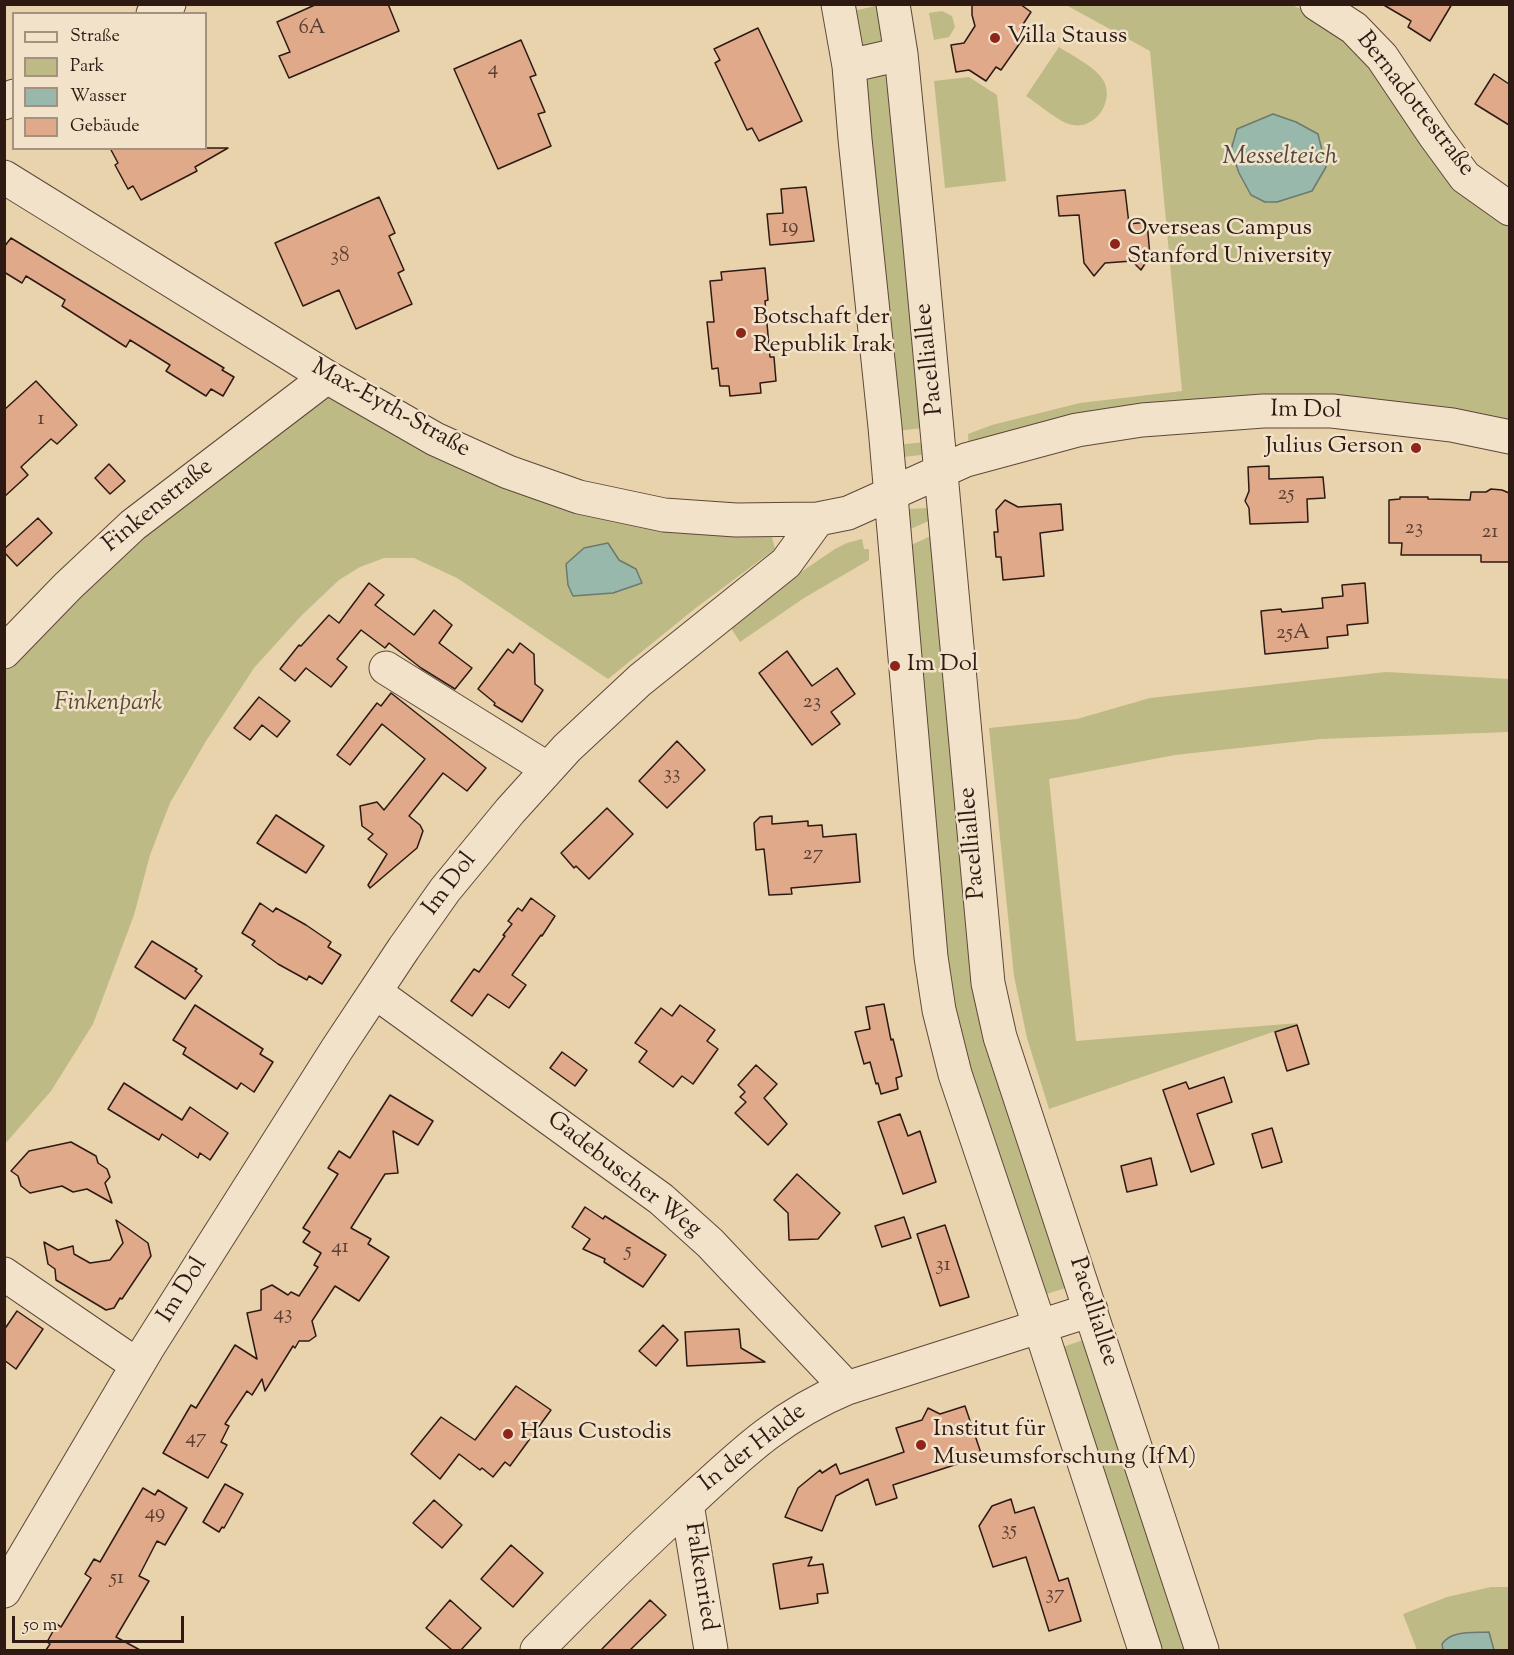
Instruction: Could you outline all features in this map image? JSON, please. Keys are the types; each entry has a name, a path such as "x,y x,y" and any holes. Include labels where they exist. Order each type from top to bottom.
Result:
{"street":[{"path":"156,12 170,4"},
{"path":"838,4 849,66 891,493 931,957 939,1010 955,1074 1145,1650"},
{"name":"Pacelliallee","path":"893,4 901,54 941,471 980,917 988,983 1000,1036 1202,1650"},
{"name":"Bernadottestraße","path":"1317,4 1354,28 1382,57 1465,177 1509,208"},
{"path":"849,66 901,54"},
{"name":"Max-Eyth-Straße","path":"4,177 327,377 435,439 508,472 579,497 664,515 702,519 818,519"},
{"name":"Finkenstraße","path":"4,652 68,586 133,525 327,377"},
{"name":"Im Dol","path":"4,1590 136,1365 375,992 445,890 510,811 603,713 640,680 786,563 818,519 848,513 966,460 1077,430 1142,420 1254,412 1332,411 1452,425 1509,437"},
{"path":"386,668 548,769"},
{"name":"Gadebuscher Weg","path":"375,992 660,1199 710,1244 847,1388"},
{"path":"4,1274 136,1365"},
{"name":"In der Halde","path":"537,1650 607,1578 734,1460 781,1422 816,1401 847,1388 1091,1310"},
{"name":"Falkenried","path":"687,1504 711,1650"}],"green space":[{"path":"1289,4 1318,16 1345,35 1509,221 1509,424 1451,412 969,448 968,434 992,425 1080,403 1182,391 1150,51 1066,5","holes":["1231,150 1312,191 1278,200 1267,201 1258,198 1250,192 1244,182"]},
{"path":"880,5 887,46 860,53 853,11"},
{"path":"942,11 952,16 955,27 949,37 934,40 929,13"},
{"path":"1059,47 1093,69 1106,85 1107,94 1101,112 1087,123 1079,125 1064,122 1026,96"},
{"path":"891,65 925,428 895,431 861,72"},
{"path":"969,77 997,95 1006,181 945,188 934,81"},
{"name":"Finkenpark","path":"341,395 426,445 770,529 775,549 697,607 608,679 457,578 414,558 384,558 360,567 339,580 301,616 254,668 206,741 170,803 150,855 134,915 93,1024 51,1091 5,1144 5,665 117,551 321,398"},
{"path":"926,442 926,452 921,455 903,457 896,445"},
{"path":"928,508 933,519 904,532 908,509"},
{"path":"935,534 971,934 1069,1287 1040,1296 984,1124 950,1000 905,548"},
{"path":"862,539 864,549 869,549 869,560 804,598 740,642 727,622 835,549"},
{"path":"1386,672 1509,679 1509,732 1321,739 1175,755 1049,779 1076,1041 1299,1023 1049,1109 1027,1038 1014,976 989,728 1077,719 1150,698"},
{"path":"1086,1339 1188,1650 1156,1650 1057,1349"},
{"path":"1491,1587 1509,1587 1509,1650 1417,1650 1403,1614 1447,1597"}],"water":[{"name":"Messelteich","path":"1273,114 1296,122 1318,134 1326,167 1312,191 1277,202 1265,202 1251,195 1239,173 1231,150 1237,129"},
{"path":"608,543 619,560 636,569 642,583 613,593 573,596 568,585 566,564 584,548"},
{"path":"1489,1632 1494,1650 1443,1650 1442,1644 1451,1636"}],"building":[{"path":"317,4 388,4 399,31 289,78 279,56 290,52 277,22"},
{"name":"Villa Stauss","path":"972,4 1020,4 1031,12 1020,29 1027,33 1001,70 996,67 986,81 969,70 956,72 951,45 964,43 975,26"},
{"path":"1382,4 1452,4 1430,41 1408,27 1411,21"},
{"path":"758,28 802,121 759,141 752,128 747,130 715,63 720,60 714,49"},
{"path":"521,40 536,75 530,77 545,112 538,114 551,146 498,169 454,69"},
{"path":"1494,74 1509,84 1509,125 1475,104"},
{"path":"228,148 195,167 197,171 141,200 133,186 128,189 115,165 118,163 111,150"},
{"path":"806,187 814,241 770,245 767,214 783,213 781,189"},
{"name":"Overseas Campus Stanford University","path":"1125,190 1129,224 1147,222 1150,256 1141,270 1132,261 1105,263 1094,276 1084,263 1079,215 1059,216 1057,196"},
{"path":"379,197 395,233 389,236 404,270 398,273 412,304 356,329 339,290 303,306 275,243"},
{"path":"11,238 224,368 222,370 234,377 223,396 211,389 206,396 166,371 170,365 130,340 126,347 62,306 65,300 26,276 22,283 4,272 4,247"},
{"path":"765,268 768,300 765,301 770,357 774,357 776,381 760,383 761,393 730,396 729,386 720,386 718,368 712,369 707,322 714,322 710,281 722,280 721,272"},
{"path":"36,381 77,425 57,444 51,439 21,467 28,475 4,497 4,410"},
{"path":"109,464 125,481 110,494 95,478"},
{"path":"1269,466 1269,479 1323,477 1325,498 1307,499 1308,522 1250,524 1249,508 1245,501 1249,491 1248,467"},
{"path":"1491,489 1509,493 1509,562 1481,562 1481,555 1401,555 1402,543 1389,543 1389,500 1400,499 1400,497 1428,497 1428,499 1470,500 1471,492 1486,492"},
{"path":"1005,500 1018,507 1061,504 1063,530 1040,533 1044,576 1003,580 1001,557 996,557 994,532 998,532 996,510"},
{"path":"38,518 52,533 17,566 4,552 4,549"},
{"path":"369,583 384,595 375,605 414,635 434,610 452,625 439,643 472,668 455,689 421,668 389,643 385,648 361,630 337,659 347,667 331,687 306,668 295,681 280,669 299,645 301,646 329,615 339,623"},
{"path":"1365,583 1368,623 1347,625 1348,635 1327,637 1328,648 1265,654 1261,611 1281,609 1282,612 1323,608 1322,598 1343,596 1342,585"},
{"path":"520,643 534,654 535,684 543,690 522,722 494,705 495,703 478,689 508,649 513,653"},
{"path":"787,651 812,686 837,668 855,694 831,712 840,724 812,745 759,673"},
{"path":"391,693 486,768 467,791 443,773 409,816 420,825 423,831 417,848 370,888 368,885 387,854 368,839 373,834 362,826 360,806 377,802 384,810 425,759 382,724 350,765 337,755 377,703 381,706"},
{"path":"259,697 290,721 277,737 262,725 250,740 234,728"},
{"path":"677,741 705,770 667,808 639,781"},
{"path":"607,808 633,834 589,879 576,866 574,868 561,853"},
{"path":"276,815 324,846 306,873 257,843"},
{"path":"772,816 772,824 808,821 808,826 822,825 823,837 856,834 860,882 791,888 792,894 769,895 764,849 756,850 754,823 760,817"},
{"path":"531,898 555,916 512,975 526,985 509,1008 488,994 472,1016 451,1001 474,969 479,972 512,924 508,921 518,908 522,911"},
{"path":"260,903 273,912 276,908 306,925 331,942 328,947 341,955 322,984 309,976 307,980 278,964 252,945 255,941 242,933"},
{"path":"152,941 197,969 195,971 202,976 185,999 135,967"},
{"path":"884,1004 891,1040 893,1039 902,1076 896,1078 898,1089 881,1094 870,1062 864,1064 855,1032 870,1029 866,1007"},
{"path":"195,1005 263,1049 260,1054 273,1062 254,1092 241,1083 237,1089 183,1054 186,1048 173,1040"},
{"path":"680,1005 715,1030 707,1041 718,1049 693,1084 682,1076 673,1087 639,1062 647,1051 635,1043 661,1008 672,1016"},
{"path":"1297,1025 1309,1064 1287,1071 1275,1032"},
{"path":"562,1052 587,1070 575,1086 550,1068"},
{"path":"756,1065 777,1084 764,1098 787,1124 768,1145 735,1113 746,1102 740,1097 745,1092 738,1085"},
{"path":"1224,1077 1232,1102 1197,1114 1214,1164 1191,1172 1163,1090 1186,1082 1189,1089"},
{"path":"124,1083 182,1120 190,1107 228,1133 210,1160 200,1153 198,1158 162,1134 159,1140 108,1109"},
{"path":"390,1095 433,1121 418,1145 393,1131 398,1173 385,1174 351,1228 371,1239 368,1244 389,1257 359,1301 335,1286 312,1321 316,1336 309,1341 299,1341 295,1348 293,1346 265,1391 262,1379 252,1395 247,1391 225,1424 229,1426 221,1442 227,1445 208,1478 163,1453 191,1405 196,1408 235,1345 257,1359 247,1313 261,1310 261,1290 272,1285 288,1295 291,1292 299,1296 318,1267 314,1265 321,1253 303,1242 310,1232 303,1228 338,1174 328,1168 339,1151 350,1158"},
{"path":"900,1114 908,1136 920,1131 936,1182 903,1194 878,1122"},
{"path":"1272,1128 1282,1162 1262,1168 1252,1134"},
{"path":"71,1142 96,1156 98,1163 107,1169 110,1177 105,1183 112,1203 87,1189 73,1192 62,1186 30,1193 21,1186 18,1176 11,1171 29,1151"},
{"path":"1151,1158 1157,1185 1127,1192 1121,1166"},
{"path":"797,1174 840,1213 818,1239 789,1240 788,1213 774,1200"},
{"path":"585,1207 603,1219 605,1216 666,1255 643,1287 604,1262 605,1259 583,1249 590,1239 572,1227"},
{"path":"904,1217 911,1238 882,1247 875,1226"},
{"path":"116,1220 148,1243 151,1256 122,1299 120,1298 114,1308 106,1310 56,1280 55,1269 48,1264 44,1242 58,1250 73,1246 74,1254 90,1263 110,1260 123,1243"},
{"path":"945,1225 969,1297 940,1306 917,1234"},
{"path":"17,1311 43,1329 16,1369 4,1360 4,1330"},
{"path":"663,1325 678,1340 656,1366 639,1351"},
{"path":"739,1329 741,1348 765,1362 687,1366 685,1332"},
{"name":"Haus Custodis","path":"516,1386 551,1410 510,1466 505,1462 493,1477 459,1454 440,1479 411,1454 441,1417 475,1440"},
{"path":"965,1406 982,1456 893,1485 897,1498 876,1505 868,1479 836,1496 822,1531 785,1517 798,1488 820,1470 822,1473 836,1464 840,1474 904,1452 896,1428 922,1420 928,1408 940,1414"},
{"path":"225,1484 243,1494 224,1528 222,1527 219,1532 203,1522"},
{"path":"143,1488 155,1495 158,1490 187,1508 165,1545 157,1541 139,1576 149,1581 116,1637 140,1650 46,1650 50,1644 47,1642 57,1624 61,1627 91,1578 85,1574 94,1559 100,1562"},
{"path":"1011,1499 1015,1513 1034,1507 1059,1581 1068,1578 1081,1621 1049,1631 1026,1557 993,1567 979,1526 992,1506"},
{"path":"434,1500 462,1525 442,1548 413,1523"},
{"path":"511,1545 543,1573 513,1607 481,1579"},
{"path":"812,1557 808,1566 823,1564 828,1593 817,1594 818,1603 780,1609 773,1564"},
{"path":"450,1600 481,1628 461,1650 452,1650 426,1628"},
{"path":"650,1600 666,1615 630,1650 601,1650"}],"place":[{"name":"Villa Stauss","path":"995,38"},
{"name":"Overseas Campus Stanford University","path":"1115,244"},
{"name":"Botschaft der Republik Irak","path":"741,333"},
{"name":"Julius Gerson","path":"1416,448"},
{"name":"Im Dol","path":"895,666"},
{"name":"Haus Custodis","path":"508,1434"},
{"name":"Institut für Museumsforschung (IfM)","path":"921,1445"}]}
